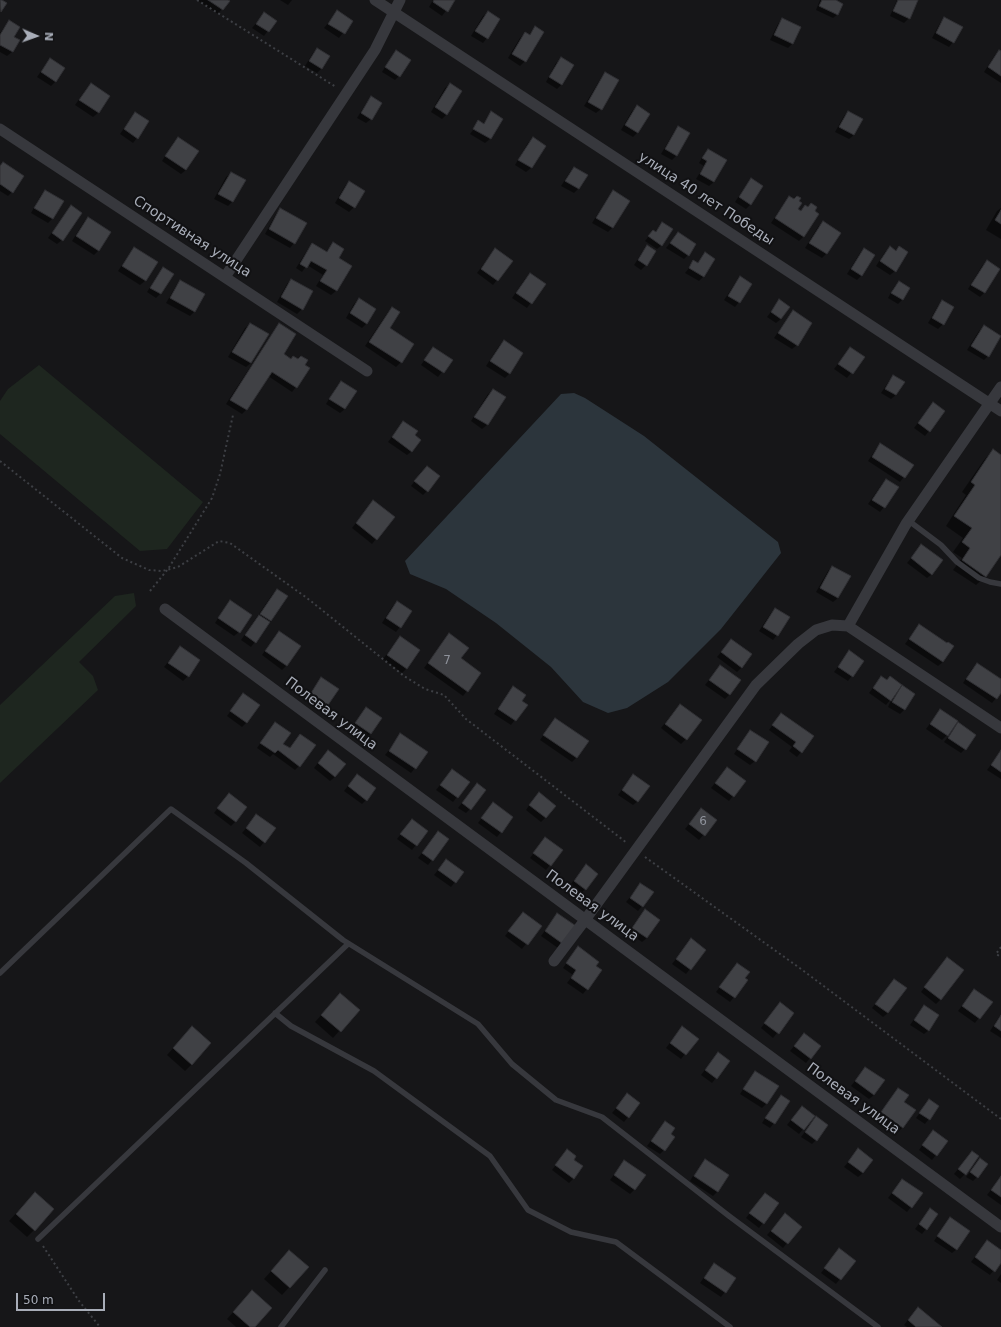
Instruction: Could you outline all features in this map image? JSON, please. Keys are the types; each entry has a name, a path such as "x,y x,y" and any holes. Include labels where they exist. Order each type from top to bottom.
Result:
{"street":[{"name":"улица 40 лет Победы","path":"375,0 1001,411"},
{"path":"225,277 374,50 400,0"},
{"name":"Спортивная улица","path":"0,129 367,371"},
{"path":"848,626 909,521 1001,388"},
{"name":"Полевая улица","path":"165,609 1001,1227"},
{"path":"554,961 756,685 798,644 816,630 832,625 848,626 1001,728"}],"lane":[{"path":"909,521 941,545 957,562 979,578 1001,584"},
{"path":"0,973 171,809 246,863 348,944 478,1024 512,1064 556,1100 602,1117 729,1216 878,1327"},
{"path":"38,1239 348,944"},
{"path":"275,1013 291,1026 374,1071 490,1156 528,1210 571,1232 616,1242 730,1327"},
{"path":"281,1327 324,1270"}],"path":[{"path":"197,0 346,93"},
{"path":"150,591 168,569 212,498 220,474 233,415"},
{"path":"0,461 122,558 149,570 162,571 178,567 219,541 230,542 307,598 404,676 425,689 444,695 466,719 636,850 801,969 1001,1119"},
{"path":"1001,947 996,954 1001,958"},
{"path":"38,1239 79,1301 100,1327"}],"shaded area":[{"path":"39,365 203,502 167,549 140,551 0,434 0,401 8,389"},
{"path":"574,393 585,398 644,436 778,542 781,553 721,629 668,682 627,708 608,713 583,702 551,667 496,623 446,589 410,574 405,561 561,394"},
{"path":"134,593 136,606 79,662 93,676 98,690 0,783 0,705 115,596"}],"building":[{"path":"0,0 7,3 1,12"},
{"path":"208,0 228,0 230,1 223,10"},
{"path":"434,0 455,0 448,12 433,2"},
{"path":"822,0 836,0 843,4 838,15 819,6"},
{"path":"898,0 918,0 910,19 893,11"},
{"path":"337,10 353,21 345,34 328,24"},
{"path":"488,11 500,19 488,39 475,31"},
{"path":"264,12 277,21 269,32 256,24"},
{"path":"944,17 963,27 954,43 936,33"},
{"path":"782,18 801,27 793,44 774,35"},
{"path":"9,20 20,27 14,37 20,40 13,52 0,45 0,35"},
{"path":"535,26 544,32 526,62 512,54 525,32 530,35"},
{"path":"317,48 330,56 322,69 309,61"},
{"path":"396,50 411,60 400,77 385,67"},
{"path":"999,50 1001,51 1001,76 988,67"},
{"path":"561,57 574,65 562,85 549,77"},
{"path":"50,58 65,68 56,82 41,72"},
{"path":"605,72 619,80 602,110 588,102"},
{"path":"91,83 110,96 99,113 79,100"},
{"path":"450,83 462,91 447,115 435,107"},
{"path":"371,96 382,103 372,120 361,113"},
{"path":"637,105 650,114 638,133 625,125"},
{"path":"491,111 503,119 491,139 473,129 478,120 484,124"},
{"path":"848,111 863,119 854,135 839,127"},
{"path":"135,112 149,121 138,139 124,129"},
{"path":"678,126 690,133 677,156 665,149"},
{"path":"178,137 199,151 186,170 165,156"},
{"path":"533,137 546,146 532,168 518,160"},
{"path":"708,149 727,160 714,182 700,174 707,161 702,158"},
{"path":"3,162 24,176 13,193 0,184 0,166"},
{"path":"574,167 588,175 579,189 565,181"},
{"path":"231,172 246,180 233,202 218,194"},
{"path":"751,178 763,186 751,205 739,197"},
{"path":"349,181 365,191 355,208 339,198"},
{"path":"45,190 64,201 53,219 34,208"},
{"path":"613,190 630,201 613,228 596,218"},
{"path":"789,196 794,199 797,196 801,198 799,201 802,203 798,209 801,211 805,205 808,207 811,203 817,207 815,211 819,214 804,237 775,218"},
{"path":"71,205 82,213 63,241 52,233"},
{"path":"280,208 307,223 295,244 269,229"},
{"path":"1001,210 1001,224 995,220"},
{"path":"88,217 111,232 99,251 76,236"},
{"path":"823,221 841,233 827,254 809,243"},
{"path":"662,222 673,229 662,246 648,236 653,230 656,232"},
{"path":"678,232 696,244 689,256 670,243"},
{"path":"333,242 344,249 339,258 352,266 337,291 320,281 327,270 311,261 307,268 300,264 312,243 327,252"},
{"path":"647,245 656,251 647,266 638,260"},
{"path":"890,246 896,251 899,246 908,252 896,272 880,261"},
{"path":"134,247 158,262 146,281 122,266"},
{"path":"495,248 513,261 498,281 481,269"},
{"path":"864,248 875,255 862,276 851,269"},
{"path":"705,252 715,259 704,277 689,268 693,260 698,263"},
{"path":"987,260 1000,269 985,293 971,285"},
{"path":"163,267 174,274 161,294 150,288"},
{"path":"530,273 546,284 532,304 516,293"},
{"path":"740,276 752,284 740,303 728,296"},
{"path":"291,279 313,291 303,310 281,297"},
{"path":"180,280 205,294 195,312 170,298"},
{"path":"899,281 910,288 903,300 891,293"},
{"path":"359,298 376,309 367,324 350,313"},
{"path":"779,299 790,307 781,319 771,312"},
{"path":"942,300 954,307 944,325 932,318"},
{"path":"392,307 400,312 390,328 414,344 402,363 369,342"},
{"path":"793,310 812,323 798,346 778,333"},
{"path":"250,323 269,334 251,363 232,352"},
{"path":"279,323 296,334 284,354 291,359 293,356 298,359 301,356 308,360 305,365 310,368 297,388 272,372 247,410 230,400"},
{"path":"984,325 1001,336 989,357 971,346"},
{"path":"504,340 523,353 510,374 490,361"},
{"path":"433,347 453,360 444,373 424,360"},
{"path":"850,347 865,357 853,374 838,364"},
{"path":"893,375 905,382 896,395 885,389"},
{"path":"341,381 357,391 345,409 329,399"},
{"path":"493,389 506,397 488,425 474,417"},
{"path":"933,402 945,411 930,432 918,423"},
{"path":"403,421 418,431 415,435 421,440 412,452 392,437"},
{"path":"880,443 914,465 905,478 872,457"},
{"path":"993,449 1001,455 1001,555 986,577 962,560 970,548 962,542 972,528 954,516 975,485 971,482"},
{"path":"427,466 440,476 428,492 414,481"},
{"path":"886,479 899,487 885,508 872,500"},
{"path":"373,500 395,517 377,540 356,523"},
{"path":"921,544 943,560 932,575 911,558"},
{"path":"832,566 851,576 838,598 820,588"},
{"path":"277,589 288,596 271,621 260,614"},
{"path":"230,600 252,615 240,633 218,618"},
{"path":"397,601 412,611 401,628 386,618"},
{"path":"775,608 790,617 778,636 763,627"},
{"path":"259,615 270,622 256,643 245,635"},
{"path":"919,624 954,646 943,662 909,639"},
{"path":"279,631 301,646 287,666 265,651"},
{"path":"449,633 469,648 461,658 481,673 468,692 428,663"},
{"path":"400,636 420,650 407,669 387,655"},
{"path":"731,639 752,654 742,668 721,652"},
{"path":"180,646 200,660 189,677 168,663"},
{"path":"849,650 864,661 853,677 838,667"},
{"path":"977,663 1001,679 1001,693 997,699 966,679"},
{"path":"720,665 741,680 730,695 709,680"},
{"path":"881,676 887,680 890,676 902,685 891,701 873,688"},
{"path":"321,677 339,689 328,705 311,693"},
{"path":"902,685 915,694 905,710 892,702"},
{"path":"513,686 526,695 522,701 528,705 516,721 498,709"},
{"path":"243,693 260,705 247,723 230,711"},
{"path":"680,704 702,720 687,740 665,724"},
{"path":"366,707 382,718 371,734 355,723"},
{"path":"940,709 958,721 948,736 930,724"},
{"path":"781,713 814,736 802,753 793,746 796,742 772,725"},
{"path":"555,718 589,741 577,758 543,735"},
{"path":"275,722 291,733 283,744 290,748 300,734 316,745 300,767 278,750 275,753 260,743"},
{"path":"958,722 976,735 966,750 948,738"},
{"path":"750,730 769,742 756,762 737,749"},
{"path":"400,733 428,752 416,769 389,751"},
{"path":"328,750 346,764 335,777 318,763"},
{"path":"1001,750 1001,772 991,765"},
{"path":"727,767 746,781 734,797 715,783"},
{"path":"452,769 470,782 458,798 440,785"},
{"path":"357,774 376,788 367,801 348,786"},
{"path":"633,774 650,786 638,802 622,790"},
{"path":"477,783 486,790 471,810 462,803"},
{"path":"539,792 556,806 546,818 529,805"},
{"path":"229,793 247,807 236,822 217,808"},
{"path":"493,802 513,817 502,833 481,818"},
{"path":"701,808 717,820 705,836 689,824"},
{"path":"256,814 276,828 265,843 246,828"},
{"path":"412,819 428,831 417,846 400,834"},
{"path":"438,831 449,839 433,861 422,853"},
{"path":"545,837 563,850 551,866 533,853"},
{"path":"446,859 464,872 456,883 438,870"},
{"path":"586,864 598,874 586,890 574,881"},
{"path":"640,883 654,892 643,907 630,898"},
{"path":"645,909 660,920 647,938 632,928"},
{"path":"523,912 542,926 528,945 508,931"},
{"path":"557,913 576,926 563,944 545,931"},
{"path":"691,938 706,950 691,970 676,959"},
{"path":"578,946 599,962 596,966 602,970 588,990 571,978 576,970 566,963"},
{"path":"947,957 964,970 941,1000 924,987"},
{"path":"737,963 750,972 745,978 748,980 735,998 719,987"},
{"path":"894,979 907,988 888,1013 875,1004"},
{"path":"974,989 993,1002 980,1019 962,1006"},
{"path":"340,993 360,1010 341,1032 321,1015"},
{"path":"780,1002 794,1013 779,1034 764,1023"},
{"path":"924,1005 939,1015 929,1031 914,1020"},
{"path":"1001,1015 1001,1031 994,1026"},
{"path":"192,1026 211,1043 192,1065 173,1048"},
{"path":"682,1026 699,1039 686,1055 670,1043"},
{"path":"804,1033 821,1046 811,1059 794,1046"},
{"path":"718,1052 730,1061 717,1079 705,1070"},
{"path":"865,1067 885,1080 874,1095 855,1081"},
{"path":"755,1071 779,1086 767,1104 743,1089"},
{"path":"898,1088 909,1095 904,1102 916,1110 903,1128 881,1112"},
{"path":"627,1093 640,1103 629,1118 616,1108"},
{"path":"781,1095 790,1101 775,1124 765,1118"},
{"path":"929,1099 939,1106 930,1120 919,1113"},
{"path":"802,1106 815,1116 804,1130 791,1120"},
{"path":"816,1116 828,1125 817,1141 805,1132"},
{"path":"665,1121 675,1128 671,1134 675,1137 665,1151 651,1141"},
{"path":"933,1130 948,1141 937,1156 922,1145"},
{"path":"858,1148 873,1160 863,1173 848,1162"},
{"path":"567,1149 576,1156 574,1160 583,1166 574,1179 555,1165"},
{"path":"972,1151 979,1156 966,1175 958,1169"},
{"path":"980,1158 988,1164 978,1178 970,1172"},
{"path":"705,1159 729,1175 718,1192 694,1176"},
{"path":"624,1160 646,1175 635,1190 614,1175"},
{"path":"1001,1176 1001,1197 991,1190"},
{"path":"902,1179 923,1193 912,1208 892,1193"},
{"path":"35,1192 54,1209 35,1231 16,1214"},
{"path":"765,1193 779,1203 764,1224 749,1213"},
{"path":"930,1208 938,1214 927,1230 919,1224"},
{"path":"785,1213 802,1227 788,1244 771,1231"},
{"path":"950,1217 970,1231 957,1250 937,1236"},
{"path":"987,1240 1001,1250 1001,1263 995,1272 975,1257"},
{"path":"839,1248 856,1261 841,1280 824,1268"},
{"path":"289,1250 309,1267 290,1288 271,1271"},
{"path":"714,1263 736,1278 726,1293 704,1278"},
{"path":"252,1290 272,1308 255,1327 250,1327 233,1312"},
{"path":"918,1307 942,1327 916,1327 908,1320"}]}
